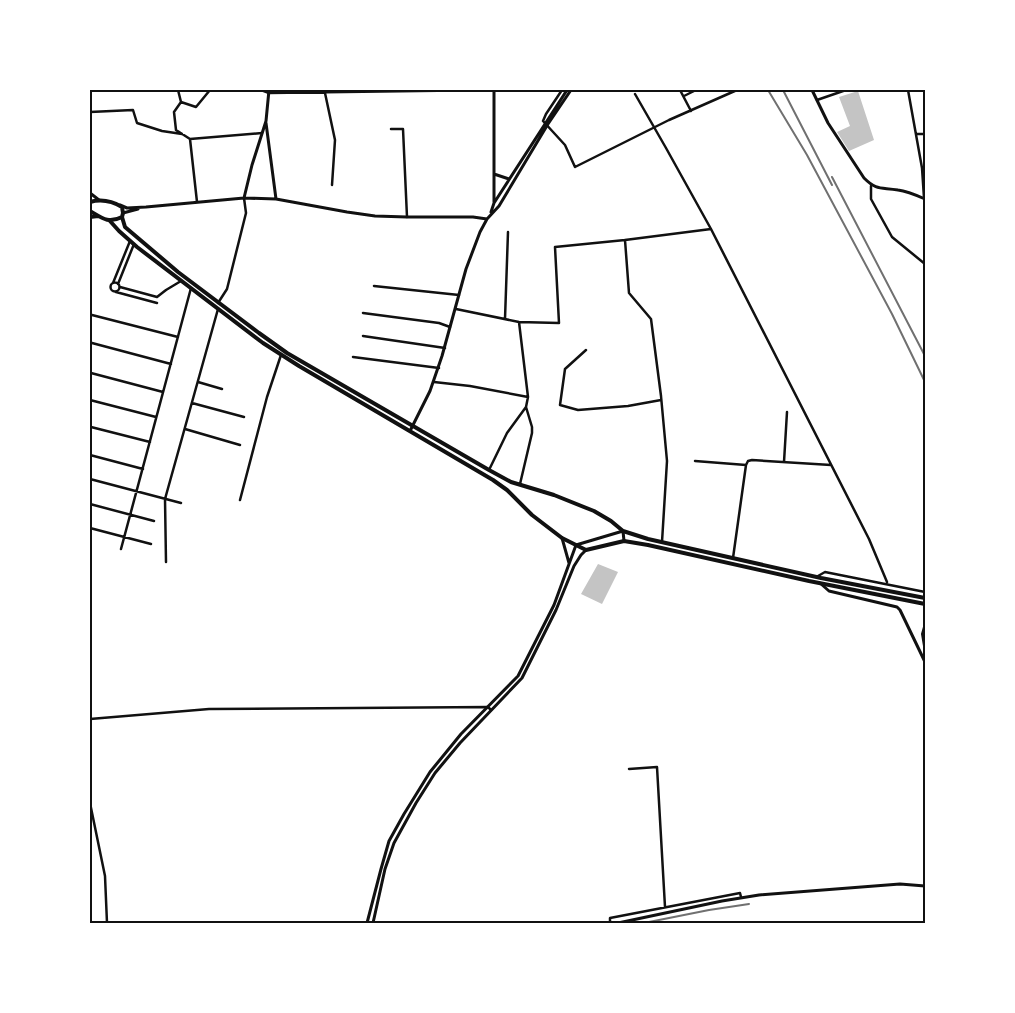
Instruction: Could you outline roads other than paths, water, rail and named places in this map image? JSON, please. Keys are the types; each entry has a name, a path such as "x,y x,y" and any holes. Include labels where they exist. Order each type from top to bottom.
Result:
{"main road":[{"path":"90,202 99,200 116,204 122,208 125,227 178,272 287,353 511,482 554,495 594,511 623,531 662,542 925,604"},
{"path":"90,211 110,221 130,241 263,343 493,480 507,490 532,515 562,538 586,550 624,541 812,582 818,579"},
{"path":"110,221 116,220 122,215"},
{"path":"90,217 98,216"},
{"path":"507,490 511,482"},
{"path":"812,582 818,579"},
{"path":"831,582 925,598"},
{"path":"925,627 923,634 925,646"}],"street":[{"path":"178,90 181,102 174,112 176,130 190,139 262,133"},
{"path":"181,102 196,107 210,90"},
{"path":"261,90 269,92 494,90 494,203 491,213"},
{"path":"562,90 543,121 565,145 575,167 737,90"},
{"path":"494,203 567,90"},
{"path":"410,431 434,382 466,270 480,232 491,213 499,206 546,124 571,90"},
{"path":"680,90 691,111"},
{"path":"683,96 696,90"},
{"path":"812,90 828,123 864,178 872,186 896,189 925,198 922,168 908,90"},
{"path":"817,100 846,90"},
{"path":"218,303 227,289 246,213 244,198 266,121 269,92"},
{"path":"325,92 335,140 332,185"},
{"path":"635,94 711,229 869,539 888,582"},
{"path":"90,112 134,110 137,123 162,131 183,134"},
{"path":"266,121 276,199"},
{"path":"391,129 403,129 407,217"},
{"path":"916,134 925,134"},
{"path":"190,139 197,202"},
{"path":"494,174 510,179"},
{"path":"872,186 871,199 892,237 925,264"},
{"path":"90,193 99,200"},
{"path":"116,204 127,208 244,198 276,199 364,214 487,219"},
{"path":"122,215 146,207"},
{"path":"456,309 519,322 559,323 555,247 711,229"},
{"path":"505,319 508,232"},
{"path":"625,240 630,292 651,319 661,400 667,460 662,542"},
{"path":"130,241 111,288 116,292 157,303"},
{"path":"116,292 119,290 119,285 134,244"},
{"path":"113,283 157,297 181,281"},
{"path":"374,286 460,295"},
{"path":"122,549 191,288"},
{"path":"166,562 165,499 218,309"},
{"path":"363,313 439,323 450,327"},
{"path":"92,315 178,337"},
{"path":"489,470 507,434 526,407 528,397 519,322"},
{"path":"363,336 445,348"},
{"path":"92,343 170,364"},
{"path":"586,350 565,369 560,406 578,410 628,406 661,400"},
{"path":"240,500 267,397 281,355"},
{"path":"353,357 438,368"},
{"path":"91,373 163,392"},
{"path":"198,382 222,389"},
{"path":"434,382 470,386 528,397"},
{"path":"90,400 156,417"},
{"path":"192,403 244,417"},
{"path":"520,484 532,433 526,407"},
{"path":"784,462 786,412"},
{"path":"91,427 150,442"},
{"path":"185,429 240,444"},
{"path":"90,455 143,468"},
{"path":"733,558 746,465 748,462 752,460 831,465"},
{"path":"695,461 746,465"},
{"path":"90,479 181,503"},
{"path":"90,504 154,521"},
{"path":"90,528 151,544"},
{"path":"373,923 386,869 398,835 435,773 518,676 554,605 576,545 623,531 624,541"},
{"path":"562,538 569,564"},
{"path":"367,923 389,841 404,814 430,772 461,734 522,678 556,610 574,566 586,550"},
{"path":"925,592 825,572 818,579 829,591 896,606 900,610 925,662"},
{"path":"90,719 210,709 296,707 490,708"},
{"path":"629,769 657,767 665,908"},
{"path":"90,803 104,876 106,923"},
{"path":"618,923 759,895 900,884 925,886"},
{"path":"610,923 610,918 740,893 741,898"}],"railway":[{"path":"768,90 807,155 892,314 925,382"},
{"path":"783,90 832,185"},
{"path":"832,177 925,356"},
{"path":"644,923 749,904"}]}
